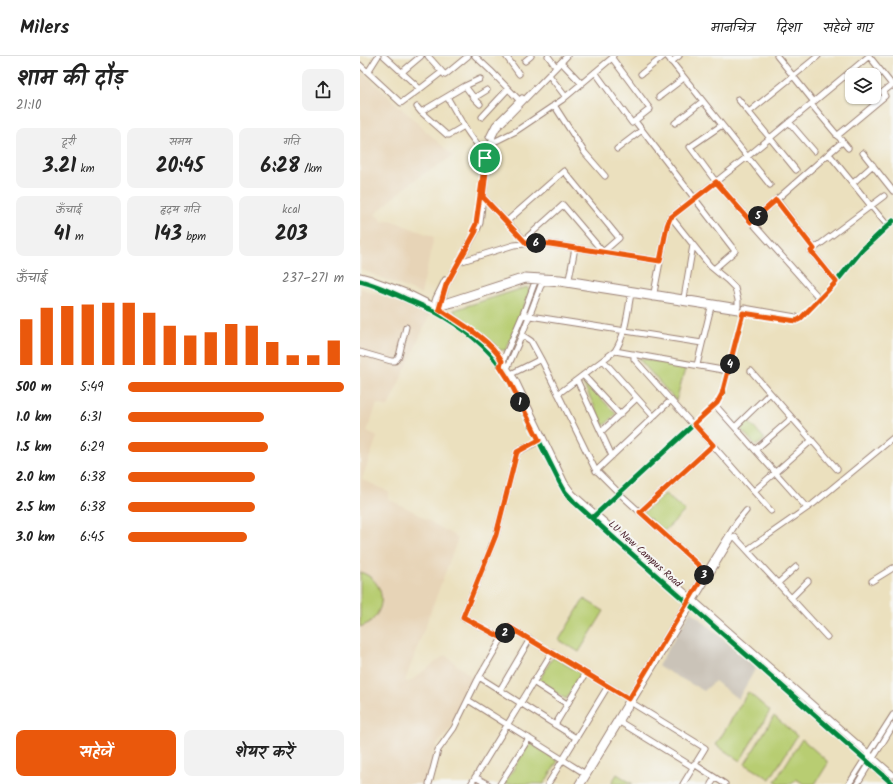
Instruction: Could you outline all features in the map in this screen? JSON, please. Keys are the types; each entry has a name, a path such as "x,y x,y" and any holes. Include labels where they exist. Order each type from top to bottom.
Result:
{"street":[{"path":"368,72 378,56"},
{"path":"402,72 421,56"},
{"path":"428,56 445,75 467,56"},
{"path":"475,56 520,102"},
{"path":"506,56 519,74"},
{"path":"525,61 531,56"},
{"path":"548,56 555,66"},
{"path":"487,154 497,128 555,66 567,56"},
{"path":"641,74 665,56 770,185"},
{"path":"671,62 679,56"},
{"path":"777,56 837,136 848,148"},
{"path":"749,112 818,56"},
{"path":"653,296 667,226 671,217 748,157 869,56 892,84 883,92 885,96 837,136"},
{"path":"386,57 420,89"},
{"path":"490,144 516,131 554,105 612,57 650,109 632,123 595,72"},
{"path":"562,59 581,83"},
{"path":"360,65 401,103 442,72"},
{"path":"437,308 436,298 446,285 475,230 487,154 488,138 495,125 549,75 555,66"},
{"path":"549,75 565,96"},
{"path":"659,97 684,78"},
{"path":"421,112 480,79"},
{"path":"466,86 480,104"},
{"path":"474,98 487,90"},
{"path":"482,116 508,90"},
{"path":"447,97 480,149 487,154"},
{"path":"738,99 796,170"},
{"path":"675,123 703,101"},
{"path":"554,105 585,153 605,176"},
{"path":"417,107 447,135 464,126"},
{"path":"635,121 735,252 714,269"},
{"path":"790,122 814,151"},
{"path":"722,125 690,147 716,182 820,299"},
{"path":"617,149 642,130"},
{"path":"751,222 842,142"},
{"path":"862,153 893,191"},
{"path":"829,154 888,226"},
{"path":"853,183 873,165"},
{"path":"506,222 564,171 619,238 603,252"},
{"path":"437,308 441,291 480,223 483,180"},
{"path":"836,282 811,251 884,196"},
{"path":"483,197 525,242"},
{"path":"776,200 814,249"},
{"path":"525,242 562,205 603,252"},
{"path":"594,516 715,405 722,394 728,371 741,310 735,288 710,266 671,217"},
{"path":"437,308 457,303 526,280 536,279 631,294 684,298 796,321 800,319 836,282 862,250 893,221"},
{"path":"459,262 525,242 550,244 660,261"},
{"path":"684,298 693,245"},
{"path":"569,279 574,248"},
{"name":"LU New Campus Road","path":"360,276 406,292 437,308 462,324 492,347 541,440"},
{"path":"501,363 523,314 536,279"},
{"path":"544,280 569,279 711,307 741,310"},
{"path":"506,371 544,280"},
{"name":"LU New Campus Road","path":"360,281 437,308"},
{"path":"558,394 615,351 620,343 624,330 631,294"},
{"path":"697,365 711,307"},
{"path":"523,314 702,343"},
{"path":"360,352 390,361 396,361 406,327"},
{"path":"522,335 531,341 541,359 596,471 706,572"},
{"path":"615,351 728,371"},
{"path":"634,354 634,359 771,511"},
{"path":"511,374 541,359"},
{"path":"603,360 654,416"},
{"name":"LU New Campus Road","path":"506,371 511,374 516,381 565,492 574,502 594,516 692,599 893,775"},
{"path":"751,371 837,469"},
{"path":"583,376 620,415"},
{"path":"577,380 612,456"},
{"path":"735,427 770,393"},
{"path":"601,432 637,398"},
{"path":"596,471 671,400"},
{"path":"715,405 807,508"},
{"path":"755,450 792,418"},
{"path":"747,550 807,508 893,438"},
{"path":"502,638 463,617 496,535 517,452 541,440"},
{"path":"754,491 812,440"},
{"path":"640,512 713,445"},
{"path":"692,599 706,572 737,522 746,511"},
{"name":"LU New Campus Road","path":"594,516 689,604 893,784"},
{"path":"582,784 585,775 692,599 732,538 735,537 827,637"},
{"path":"778,583 796,567"},
{"path":"872,582 893,568"},
{"path":"791,598 808,581"},
{"path":"429,784 438,750 454,728 479,677 509,627 608,686 705,748 682,784"},
{"path":"500,690 530,639"},
{"path":"471,784 552,652"},
{"path":"554,724 586,673"},
{"path":"479,677 576,738"},
{"path":"533,682 567,704"},
{"path":"548,784 608,686"},
{"path":"468,700 585,775"},
{"path":"578,784 620,722 630,701"},
{"path":"849,784 893,715"},
{"path":"620,722 724,784"},
{"path":"857,784 893,726"},
{"path":"500,784 529,738"},
{"path":"475,777 488,784"},
{"path":"711,784 715,778"}],"shaded area":[{"path":"360,70 453,156 413,181 375,214 383,222 390,220 434,237 421,294 360,269"},
{"path":"360,288 430,314 388,407 377,404 367,431 377,437 362,479 389,492 388,499 411,510 458,538 405,681 409,682 445,655 473,678 452,726 437,745 425,784 360,784"},
{"path":"691,611 756,668 738,699 715,681 704,691 658,666"}],"green space":[{"path":"527,287 530,291 506,350 500,350 482,333 456,315 454,310"},
{"path":"638,358 686,366 676,401"},
{"path":"583,379 616,414 604,426 582,381"},
{"path":"746,419 765,439 756,446 738,426"},
{"path":"665,494 685,511 664,531 643,513"},
{"path":"360,572 373,579 377,584 380,590 381,604 375,617 360,627"},
{"path":"584,599 604,611 579,652 559,640"},
{"path":"553,657 582,674 566,699 538,682"},
{"path":"748,692 770,711 740,761 716,745"},
{"path":"774,716 797,736 770,779 745,764"},
{"path":"802,739 827,761 827,765 815,784 804,784 796,779 792,784 780,784 775,781"},
{"path":"530,743 558,761 544,784 504,784"},
{"path":"617,774 633,784 611,784"}],"cycle path":[{"path":"592,518 717,403 722,394 743,313 796,321 800,319 836,282 862,250 893,221"},
{"path":"360,281 383,289 434,311 464,330 483,346 499,363 505,373 559,481 565,492 574,502 893,784"}],"route":[{"path":"486,153 488,155 483,197 527,244 550,244 660,261 670,218 716,182 751,222 776,200 814,249 811,251 836,282 800,319 796,321 743,313 722,394 717,403 694,424 713,445 640,512 706,572 629,699 509,627 502,638 463,617 496,535 517,452 539,440 509,380 500,366 502,361 501,359 492,347 462,324 439,309 446,285 476,231 473,230 476,224 485,158 486,153"}]}
